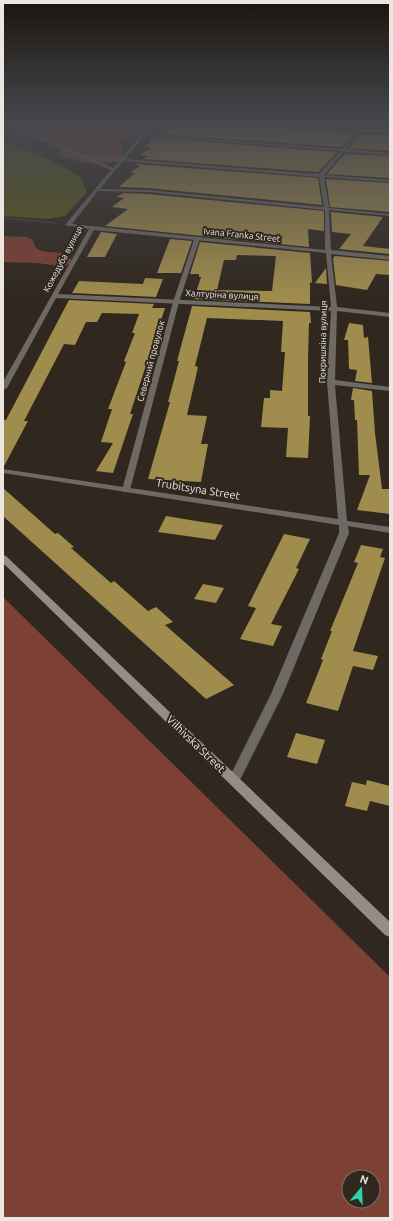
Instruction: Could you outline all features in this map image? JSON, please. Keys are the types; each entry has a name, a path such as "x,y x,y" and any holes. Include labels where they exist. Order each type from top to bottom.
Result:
{"street":[{"name":"Кожедуба вулиця","path":"68,225 102,183"},
{"name":"Покришкіна вулиця","path":"234,780 280,687 344,533 331,382 334,309 328,251 327,209 322,183"},
{"path":"97,190 148,191 390,215"},
{"name":"Кожедуба вулиця","path":"3,388 92,228 68,225"},
{"name":"Ivana Franka Street","path":"92,228 390,258"},
{"name":"Северний провулок","path":"126,490 176,302 197,238"},
{"name":"Халтуріна вулиця","path":"54,296 334,309 390,315"},
{"path":"331,382 390,389"},
{"name":"Trubitsyna Street","path":"3,471 390,530"},
{"name":"Vilhivska Street","path":"3,558 390,931"}],"path":[{"path":"3,218 68,225"}],"shaded area":[{"path":"3,183 83,183 87,192 65,216 48,219 3,216"},
{"path":"3,236 27,237 33,240 34,245 40,250 64,254 72,260 72,264 61,266 37,263 3,262"},
{"path":"3,597 390,977 390,1218 3,1218"}],"building":[{"path":"124,183 319,183 322,205 148,188 119,187"},
{"path":"327,183 390,183 390,212 330,207"},
{"path":"123,193 148,194 324,211 324,231 308,229 309,247 105,226 128,209 112,207 124,198 117,197"},
{"path":"331,212 383,217 363,246 390,249 390,254 339,249 351,234 332,232"},
{"path":"101,232 117,234 105,257 87,257"},
{"path":"170,239 192,241 181,273 157,273"},
{"path":"200,242 310,253 312,283 310,282 310,304 194,299 201,277 199,277 199,274 190,274","holes":["237,255 276,256 272,291 217,290 224,260 236,260"]},
{"path":"335,256 390,261 390,275 376,274 367,290 336,285 333,258"},
{"path":"326,268 327,284 315,283"},
{"path":"145,278 163,279 156,297 72,293 79,281 143,284"},
{"path":"69,300 154,304 152,308 165,308 130,414 133,414 113,473 96,471 113,443 101,442 112,409 108,409 126,362 124,361 135,333 132,333 139,314 102,313 97,322 86,322 75,345 64,344 24,421 28,421 3,468 3,420 6,420"},
{"path":"192,306 310,312 311,323 309,323 308,416 310,416 308,458 286,457 288,428 261,427 264,398 270,398 270,390 282,391 285,352 281,352 283,321 207,318 195,366 198,367 187,415 207,416 201,444 208,444 201,482 148,479 170,402 168,402 179,361 177,361"},
{"path":"349,323 363,325 364,338 368,337 372,383 355,381 357,370 349,369 348,340 344,340"},
{"path":"353,388 372,391 375,433 382,489 390,489 390,514 357,510 370,475 359,475 357,420 355,420 354,400 351,400"},
{"path":"3,488 55,534 58,533 74,547 71,548 111,583 114,581 148,611 156,607 173,622 165,625 234,685 206,699 3,516"},
{"path":"166,516 223,525 215,540 158,532"},
{"path":"284,534 310,539 296,568 299,569 271,624 282,626 273,646 240,639 256,608 248,606"},
{"path":"361,545 383,549 380,557 385,558 353,651 378,656 373,670 353,666 338,711 306,703 323,660 321,659 332,631 330,631 358,563 354,562"},
{"path":"203,584 224,588 216,603 194,599"},
{"path":"296,733 325,740 317,764 287,757"},
{"path":"367,780 390,786 390,806 370,801 367,811 345,806 352,782 366,785"}]}
